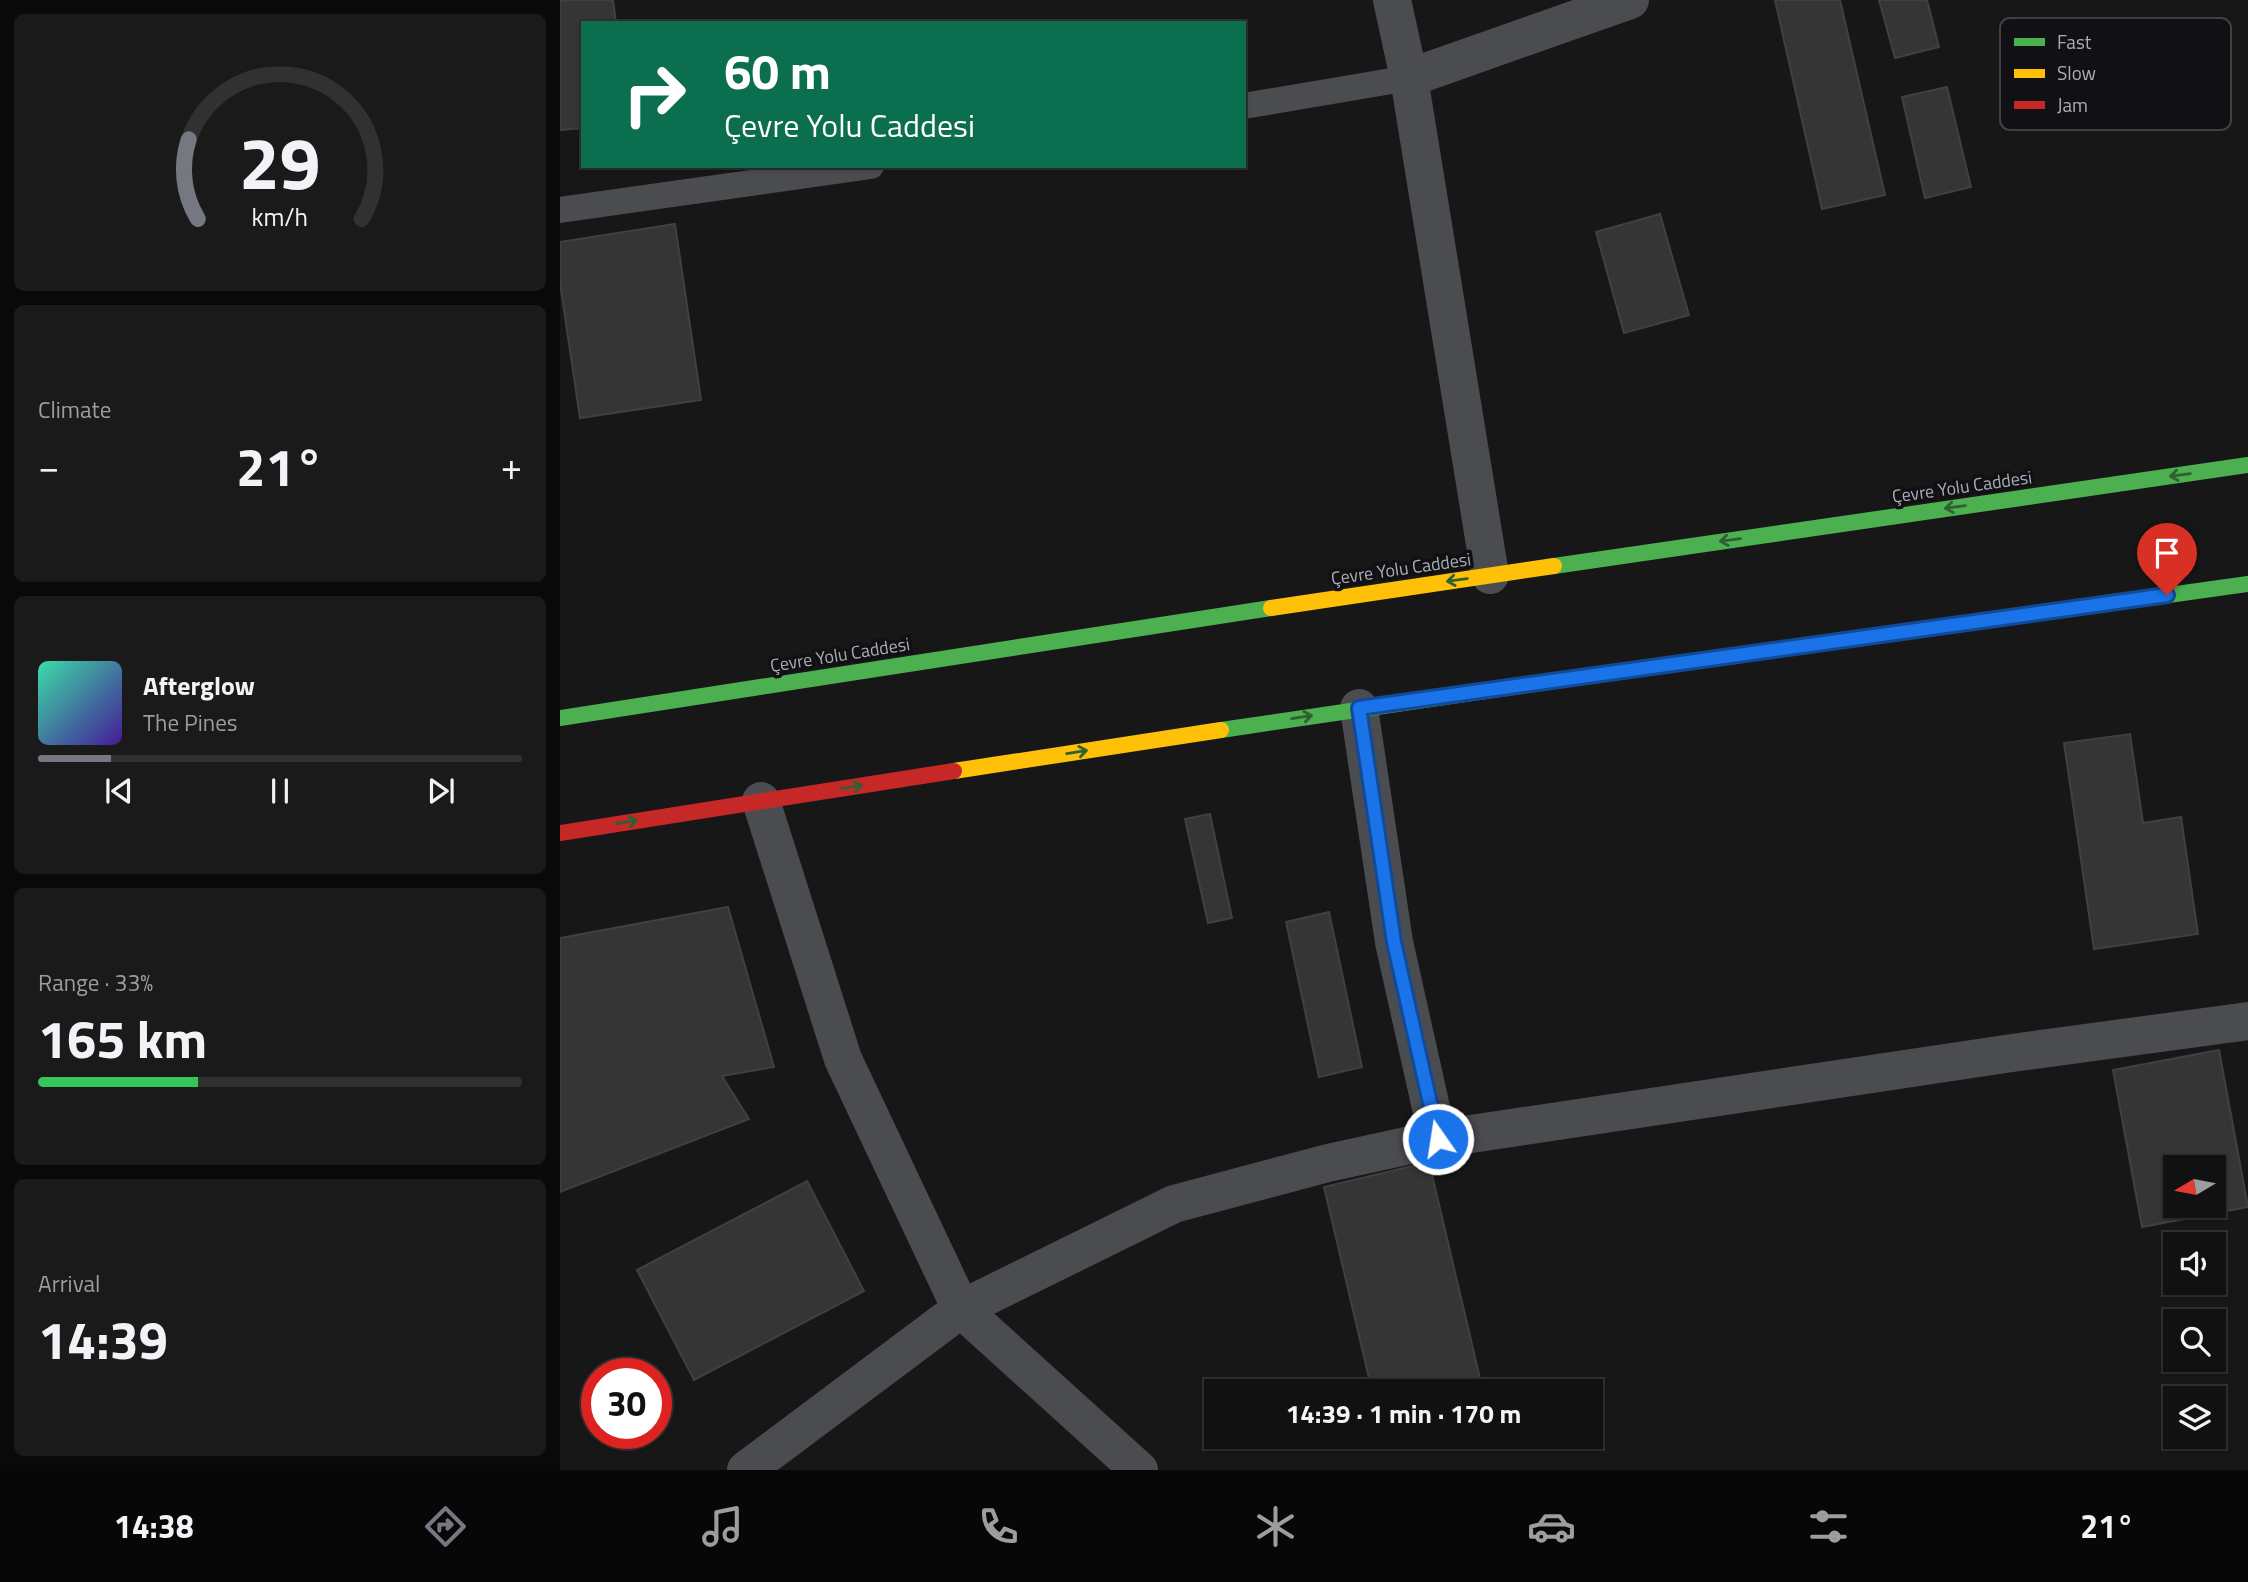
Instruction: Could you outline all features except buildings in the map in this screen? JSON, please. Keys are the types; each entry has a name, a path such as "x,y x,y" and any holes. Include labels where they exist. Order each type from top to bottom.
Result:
{"highway":[{"name":"Çevre Yolu Caddesi","path":"560,718 1490,575 2248,465"},
{"path":"560,833 1359,708 2248,584"}],"street":[{"path":"1392,0 1409,78 1490,575"},
{"path":"1409,78 1630,0"},
{"path":"1359,708 1394,942 1438,1139"},
{"path":"761,802 843,1059 961,1308 1139,1470"},
{"path":"746,1470 961,1308 1174,1204 1328,1163 1438,1139 1998,1055 2248,1021"}],"lane":[{"path":"1246,106 1409,78"},
{"path":"560,210 857,168"}],"traffic: fast":[{"path":"1554,566 2248,465"},
{"path":"1969,623 2248,584"},
{"path":"560,718 1271,608"},
{"path":"1221,730 1547,682"}],"traffic: slow":[{"path":"1271,608 1554,566"},
{"path":"954,771 1221,730"}],"traffic: jam":[{"path":"1547,682 1969,623"},
{"path":"560,833 954,771"}],"route":[{"path":"1438,1139 1394,942 1359,708 2167,595"}]}
